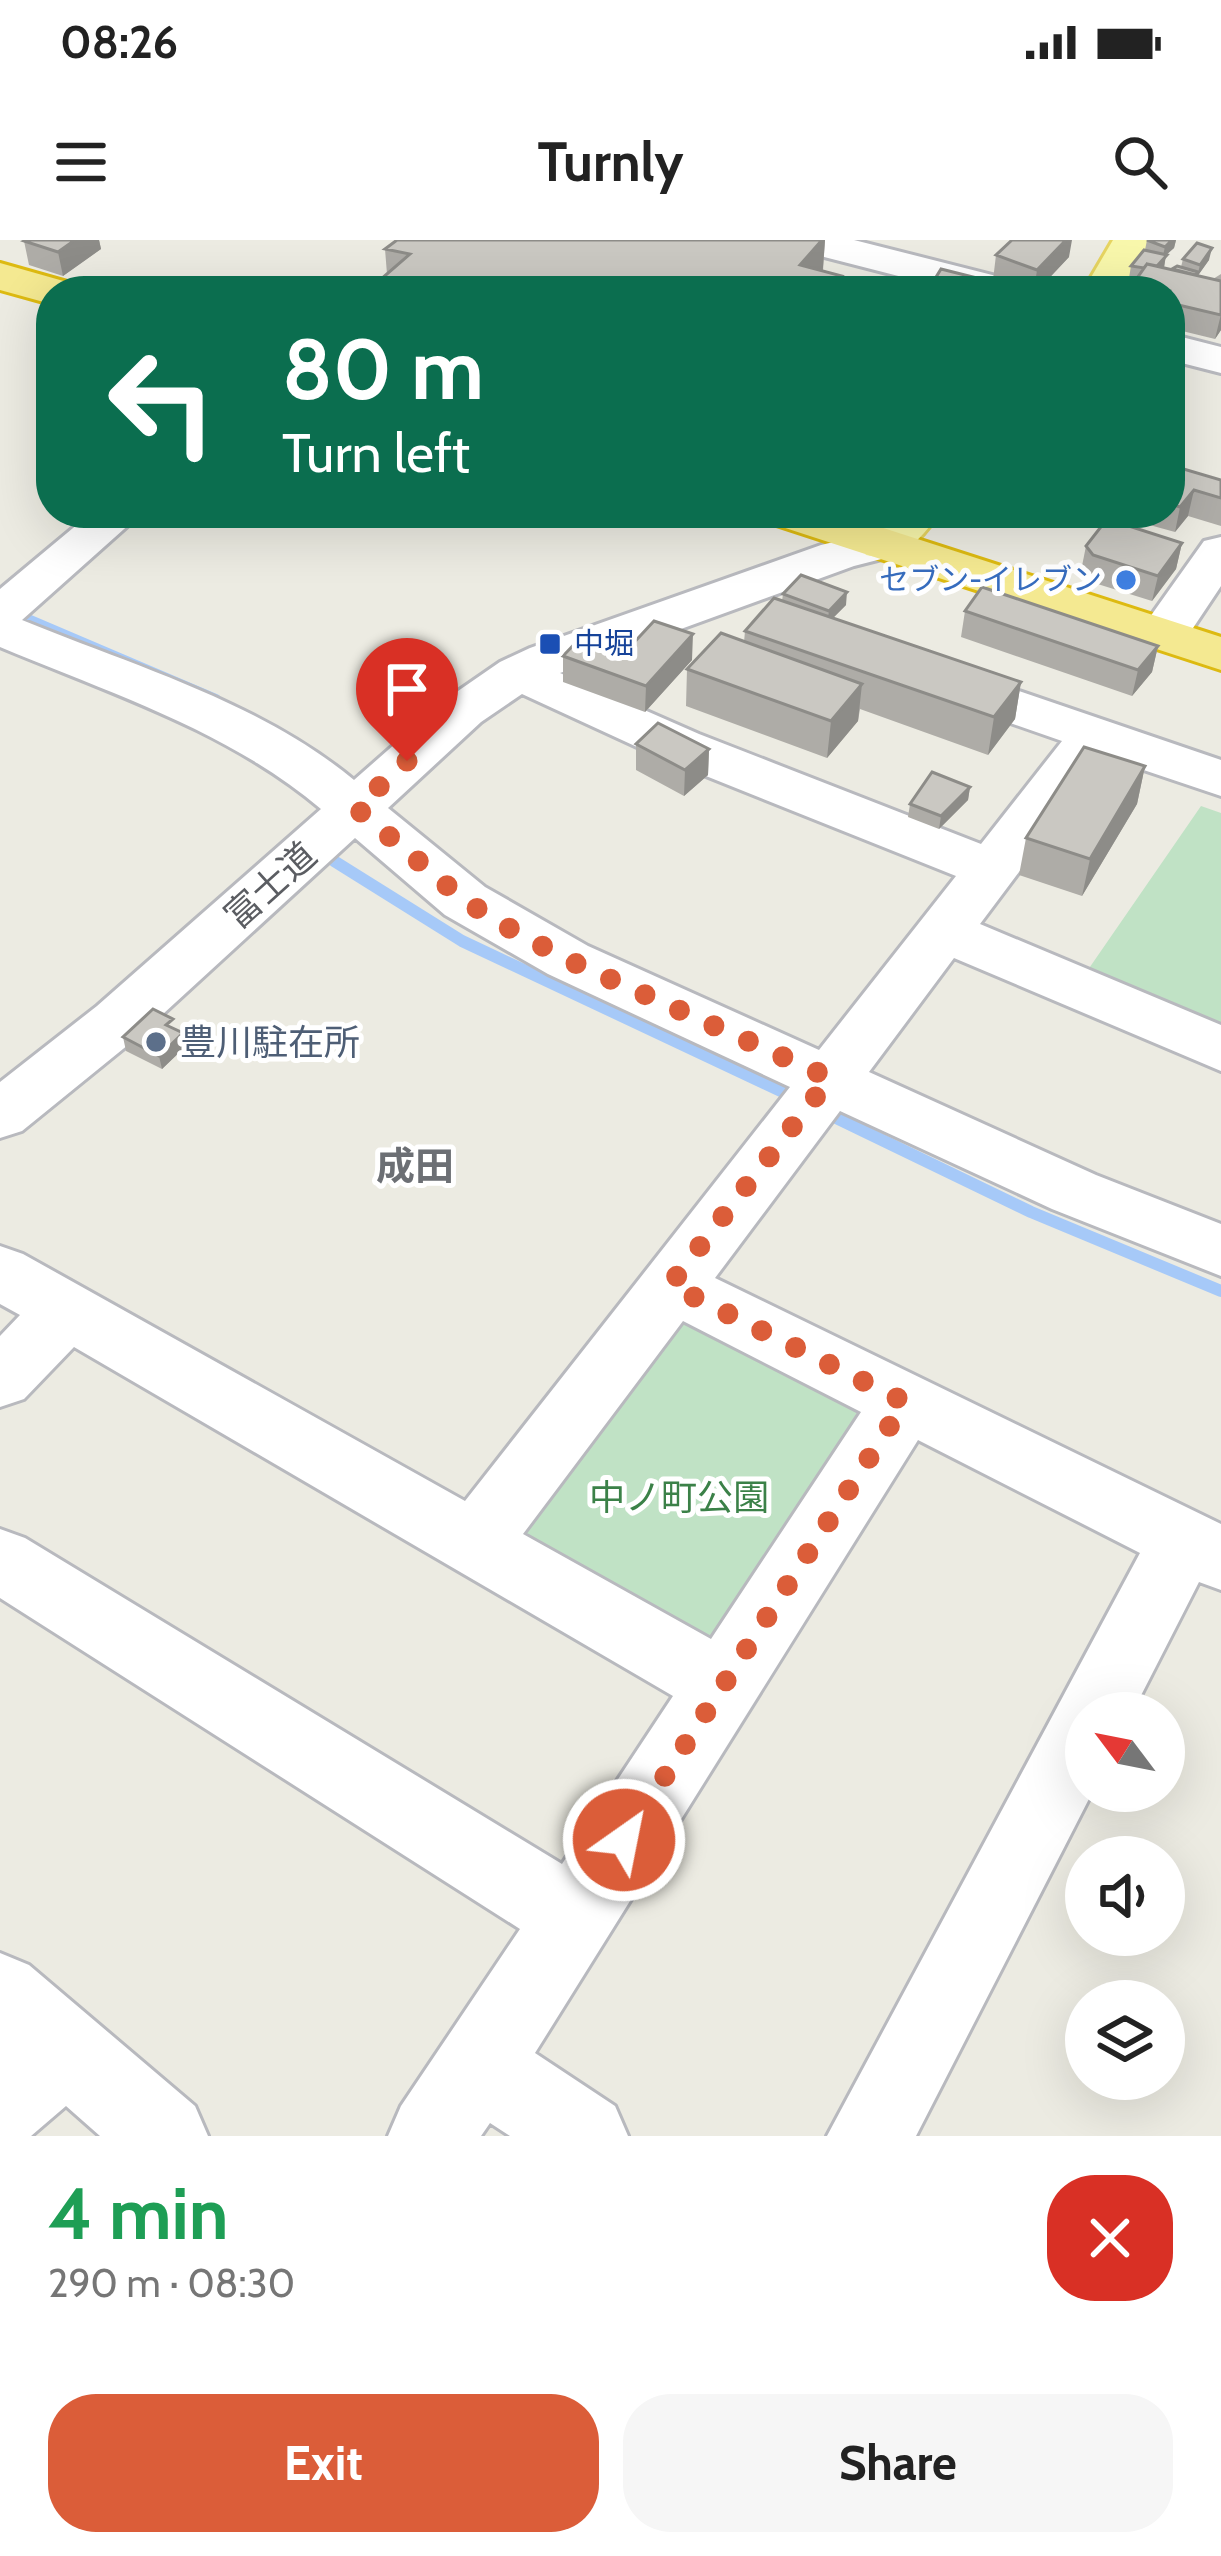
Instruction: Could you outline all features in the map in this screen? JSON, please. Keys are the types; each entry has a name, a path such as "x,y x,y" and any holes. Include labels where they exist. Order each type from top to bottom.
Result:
{"highway":[{"path":"0,276 36,286"},
{"path":"900,528 1221,654"}],"main road":[{"path":"1114,276 1134,240"}],"street":[{"path":"807,240 947,276"},
{"path":"1185,351 1221,360"},
{"path":"102,528 5,615 293,757 465,901 817,1096 1221,1251"},
{"name":"富士道","path":"0,1115 118,1021 463,711 518,673 900,528"},
{"path":"1163,635 1221,551"},
{"path":"711,602 778,626"},
{"path":"892,664 1221,778"},
{"path":"518,673 680,746 989,868"},
{"path":"475,1543 1095,734"},
{"path":"943,932 1221,1049"},
{"path":"0,1272 723,1685"},
{"path":"670,1285 1203,1550 1107,1692"},
{"path":"0,1379 67,1311"},
{"path":"431,2136 905,1402"},
{"path":"0,1560 574,1917"},
{"path":"870,2136 1065,1767"},
{"path":"0,1994 164,2136"},
{"path":"0,2108 67,2050"},
{"path":"479,2065 585,2136"}],"green space":[{"path":"1201,806 1221,813 1221,1033 1083,977"},
{"name":"中ノ町公園","path":"687,1314 862,1407 870,1421 724,1639 702,1644 518,1541"}],"building":[{"path":"26,240 75,240 58,252"},
{"path":"397,240 822,240 800,265 842,276 385,276 410,254 385,249"},
{"path":"1012,240 1066,240 1037,270 996,255"},
{"path":"1197,243 1212,248 1200,265 1183,259"},
{"path":"1144,250 1167,255 1157,266 1131,266"},
{"path":"1147,264 1221,281 1221,315 1185,307 1185,276 1139,276"},
{"path":"941,269 969,276 937,276"},
{"path":"1185,469 1221,480 1221,498 1194,490 1185,501"},
{"path":"1100,528 1135,528 1182,543 1158,576 1093,555 1086,546"},
{"path":"801,575 847,592 829,611 783,594"},
{"path":"982,587 1158,646 1138,670 965,611"},
{"path":"774,598 1021,682 994,717 745,631"},
{"path":"654,621 693,634 646,686 563,656 584,634 628,649"},
{"path":"721,633 862,684 831,721 687,669"},
{"path":"658,723 709,749 685,770 636,744"},
{"path":"1084,747 1145,766 1090,859 1026,838"},
{"path":"932,772 970,787 941,816 910,804"},
{"path":"153,1009 173,1019 166,1025 183,1033 159,1056 123,1037"}],"waterway":[{"path":"0,607 216,699"},
{"path":"334,861 462,941 798,1099"},
{"path":"824,1112 1031,1212 1221,1291"}],"place":[{"name":"セブン-イレブン","path":"1126,580"},
{"name":"中堀","path":"550,644"},
{"name":"豊川駐在所","path":"156,1042"}],"district":[{"name":"成田","path":"415,1166"}],"route":[{"path":"407,761 356,808 465,901 568,960 830,1078 670,1285 905,1402 624,1840"}]}
